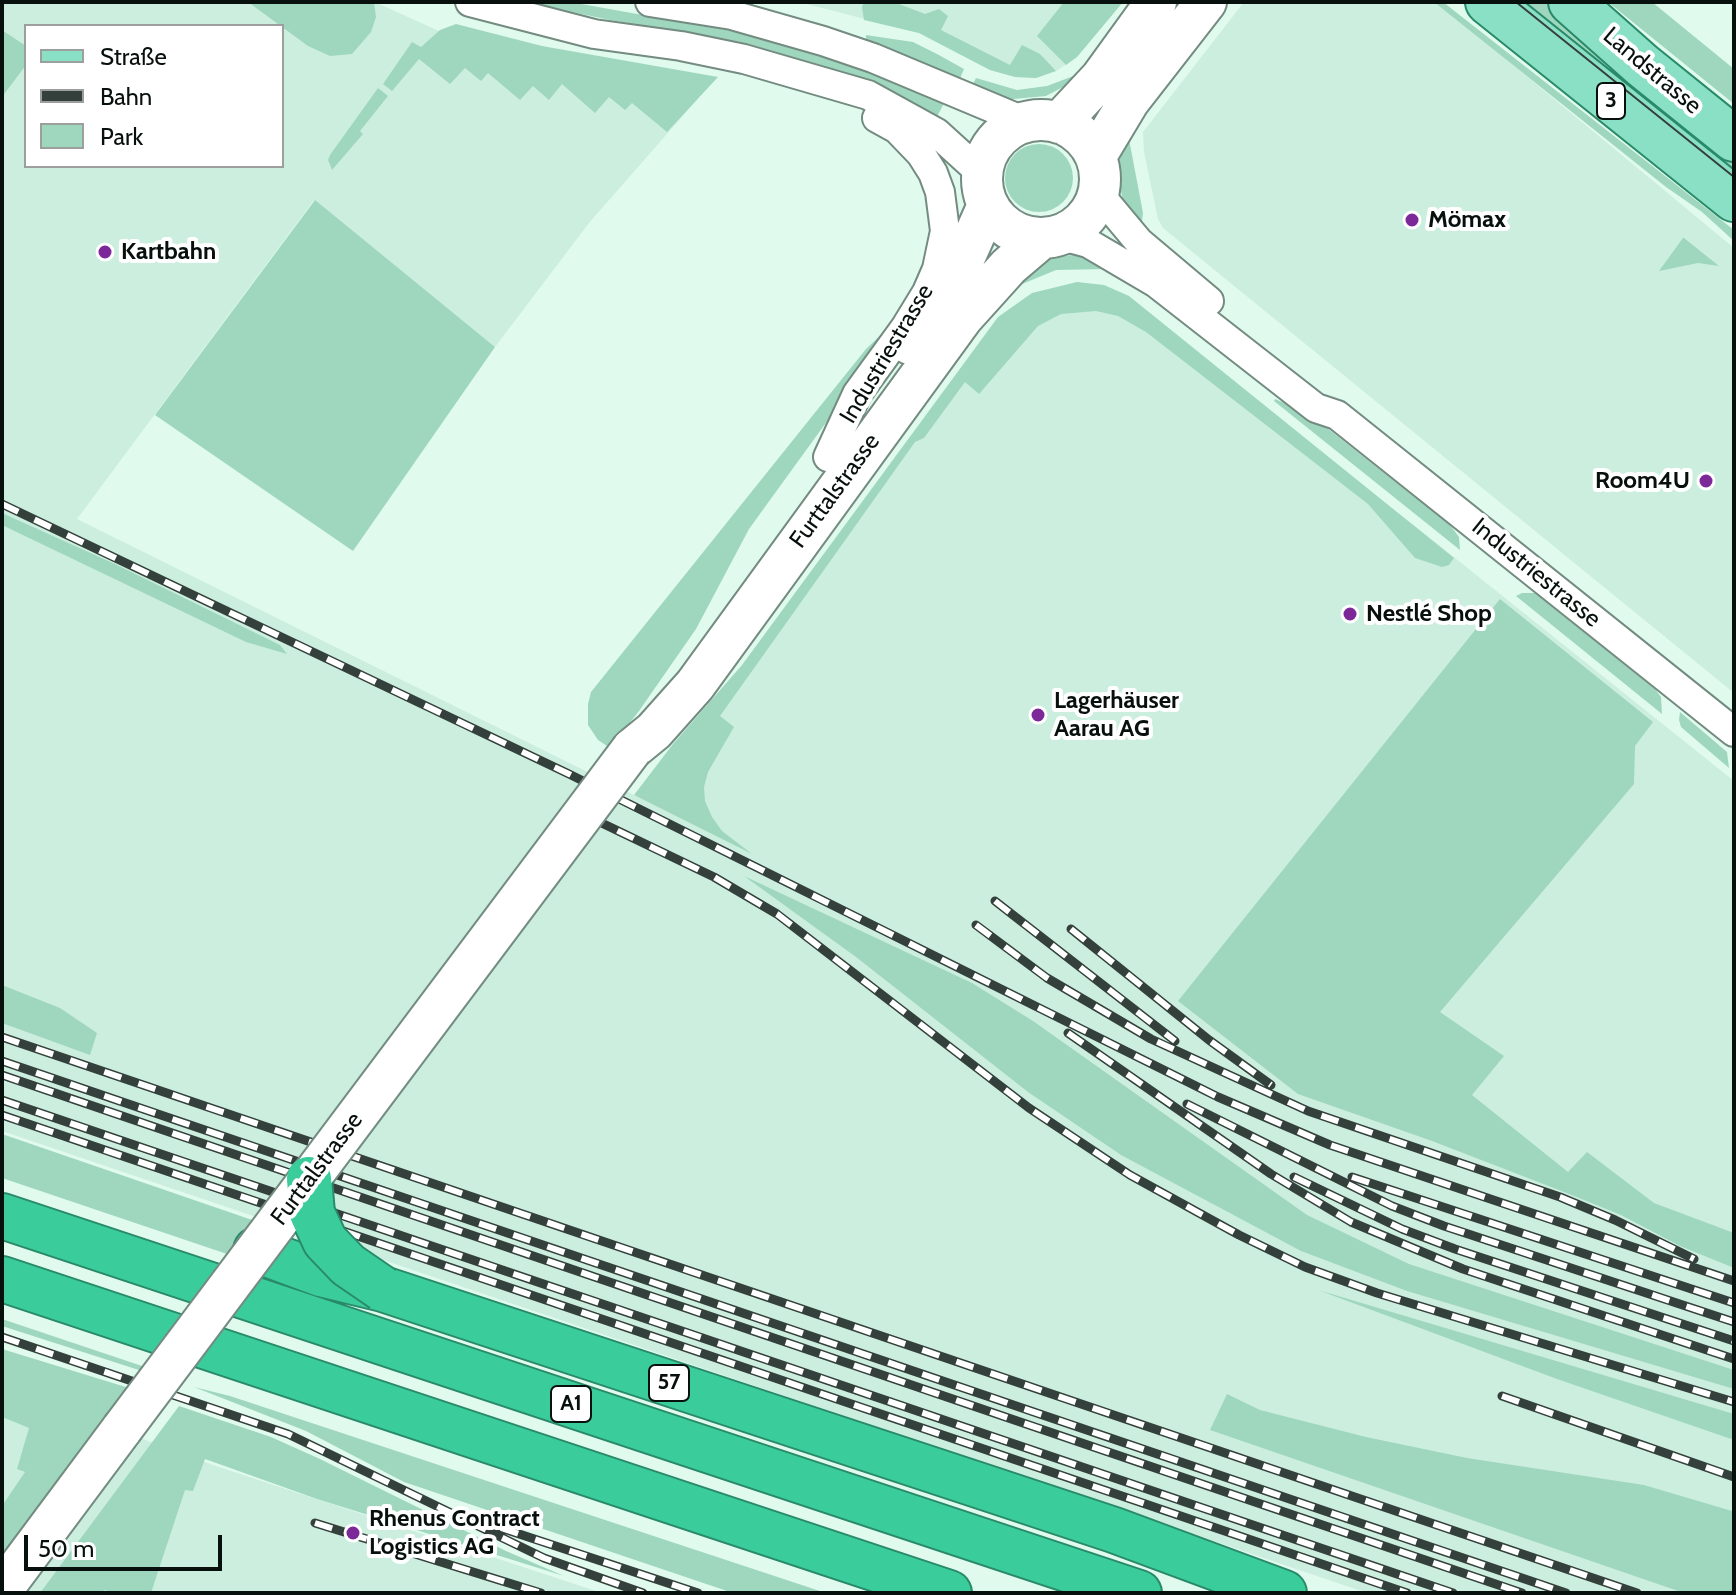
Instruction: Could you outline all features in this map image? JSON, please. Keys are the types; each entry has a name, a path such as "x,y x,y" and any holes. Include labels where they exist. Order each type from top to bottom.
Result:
{"highway":[{"name":"57","path":"309,1179 312,1213 325,1241 348,1265 383,1289"},
{"name":"A1","path":"2,1216 1139,1593"},
{"name":"57","path":"256,1250 321,1274 383,1289 1114,1530 1284,1593"},
{"path":"2,1279 949,1593"}],"main road":[{"path":"1156,2 1101,78 1043,122 1009,129 995,141 986,157 985,190 997,218 1009,229 1025,236 1051,236 1075,227 1086,216 1097,175 1129,101 1206,2"},
{"name":"Landstrasse","path":"1488,2 1734,199"},
{"name":"Landstrasse","path":"1571,2 1642,65 1734,139"},
{"path":"1043,122 1075,130 1087,141 1097,175"},
{"name":"Furttalstrasse","path":"2,1590 632,749 672,675 940,303 960,268 985,190"},
{"name":"Furttalstrasse","path":"632,749 654,731 695,685 963,317 1009,266 1051,236"}],"street":[{"name":"Industriestrasse","path":"470,2 594,34 681,46 744,59 868,95 937,133 985,190"},
{"path":"650,2 732,15 823,41 1043,122"},
{"name":"Industriestrasse","path":"808,77 897,129 921,154 940,192 945,231 937,269 927,292 857,394 828,457"},
{"name":"Industriestrasse","path":"1097,175 1139,242 1328,399 1337,415"},
{"name":"Industriestrasse","path":"1051,236 1088,243 1156,283 1316,408 1337,415 1734,732"}],"shaded area":[{"path":"2,2 375,2 441,32 702,94 589,223 495,347 314,200 77,519 640,798 708,714 985,338 1098,285 1415,526 1734,781 1734,1593 1367,1593 2,1131"},
{"path":"799,2 1123,2 1077,57 1056,71 1036,78 1015,77 990,70 919,33"},
{"path":"1244,2 1437,2 1734,248 1734,693 1163,228 1158,219 1144,152 1143,132"},
{"path":"2,1387 213,1465 602,1593 2,1593"}],"green space":[{"path":"248,2 374,2 376,17 371,32 352,54 330,56 308,46 284,28 284,24 278,24"},
{"path":"524,2 570,2 727,30 777,42 945,101 935,121 862,83 740,42"},
{"path":"864,2 894,2 925,14 939,9 948,16 941,30 1010,65 1022,45 1040,54 1056,71 1036,78 1015,77 990,70 919,33 864,20"},
{"path":"1064,2 1123,2 1077,57 1066,65 1037,36"},
{"path":"1434,2 1443,2 1734,230 1734,241 1702,212 1666,187"},
{"path":"1505,2 1545,2 1734,154 1734,187"},
{"path":"1608,2 1652,2 1734,69 1734,104"},
{"path":"456,24 542,46 718,77 667,132 632,103 625,110 609,97 595,113 562,84 549,100 533,86 520,100 488,73 481,81 465,68 450,84 419,59 392,91 383,84 412,42 421,47 440,30"},
{"path":"2,30 24,45 24,68 2,97"},
{"path":"866,35 913,42 937,54 964,69 958,83 866,42"},
{"path":"1076,75 1046,96 1003,100 971,88 976,78 1017,90 1047,86"},
{"path":"378,88 388,96 360,131 363,134 332,170 328,160 330,155"},
{"path":"1129,139 1143,213 1142,221 1137,224 1124,205 1120,187 1119,156"},
{"path":"1039,144 1063,154 1073,178 1063,202 1039,212 1015,202 1005,178 1015,154"},
{"path":"315,200 495,347 353,551 155,415"},
{"path":"1683,238 1719,266 1698,263 1659,271"},
{"path":"1081,254 1108,269 1056,270 1003,292 1044,258"},
{"path":"1077,282 1104,285 1129,296 1454,558 1449,565 1442,567 1415,558 1368,504 1146,332 1118,316 1096,311 1061,314 1038,326 979,394 965,382 924,438 915,442 720,716 734,727 708,772 704,787 705,801 722,831 752,854 634,795 673,744 742,665 998,317 1032,293"},
{"path":"888,328 891,333 749,529 696,629 639,711 610,748 598,740 588,725 591,692 866,349"},
{"path":"1274,401 1308,413 1450,525 1459,537 1460,550"},
{"path":"2,513 280,645 287,654 246,642 2,525"},
{"path":"1535,593 1655,689 1661,697 1662,714 1516,596"},
{"path":"1500,599 1653,722 1635,746 1634,784 1440,1012 1504,1056 1472,1095 1568,1172 1587,1152 1654,1203 1734,1233 1734,1268 1564,1192 1298,1094 1178,1001"},
{"path":"1680,712 1727,752 1729,768 1681,727"},
{"path":"744,876 972,983 1033,1021 1307,1215 1409,1264 1734,1370 1734,1389 1407,1291 1301,1251 1121,1155 1028,1092 856,957"},
{"path":"2,985 60,1008 97,1033 90,1055 2,1023"},
{"path":"2,1134 258,1222 227,1254 2,1178"},
{"path":"1318,1290 1734,1414 1734,1440 1557,1379"},
{"path":"2,1319 145,1367 142,1371 2,1326"},
{"path":"2,1349 129,1388 2,1562 2,1506 25,1472 17,1469 29,1428 2,1417"},
{"path":"194,1387 230,1396 826,1593 733,1593 404,1482 306,1431"},
{"path":"1227,1394 1260,1410 1366,1437 1467,1458 1644,1485 1732,1511 1734,1593 1684,1593 1210,1430"},
{"path":"179,1406 271,1437 564,1576 317,1499 205,1459 193,1491 185,1490 151,1593 104,1590 103,1593 40,1593"}],"tram line":[{"path":"1516,2 1734,177"}],"railway":[{"path":"2,504 569,774 1218,1097 1330,1145 1734,1281"},
{"path":"585,815 714,877 777,914 1029,1108 1130,1175 1239,1235 1305,1267 1377,1293 1734,1402"},
{"path":"995,901 1175,1041"},
{"path":"976,925 1047,978 1151,1039 1308,1111 1560,1197 1694,1259"},
{"path":"1071,929 1209,1040 1271,1085"},
{"path":"1068,1033 1271,1174 1351,1222 1463,1269 1734,1359"},
{"path":"2,1037 1637,1593"},
{"path":"2,1061 1566,1593"},
{"path":"2,1075 1522,1593"},
{"path":"2,1100 1453,1593"},
{"path":"1187,1104 1392,1206 1734,1322"},
{"path":"2,1115 1407,1593"},
{"path":"1294,1177 1402,1229 1455,1249 1734,1341"},
{"path":"1352,1177 1734,1303"},
{"path":"2,1337 288,1434 544,1558 643,1593"},
{"path":"1502,1396 1734,1477"},
{"path":"315,1523 541,1593"},
{"path":"501,1528 698,1593"}],"place":[{"name":"Mömax","path":"1412,220"},
{"name":"Kartbahn","path":"105,252"},
{"name":"Room4U","path":"1706,481"},
{"name":"Nestlé Shop","path":"1350,614"},
{"name":"Lagerhäuser Aarau AG","path":"1038,715"},
{"name":"Rhenus Contract Logistics AG","path":"353,1533"}]}
